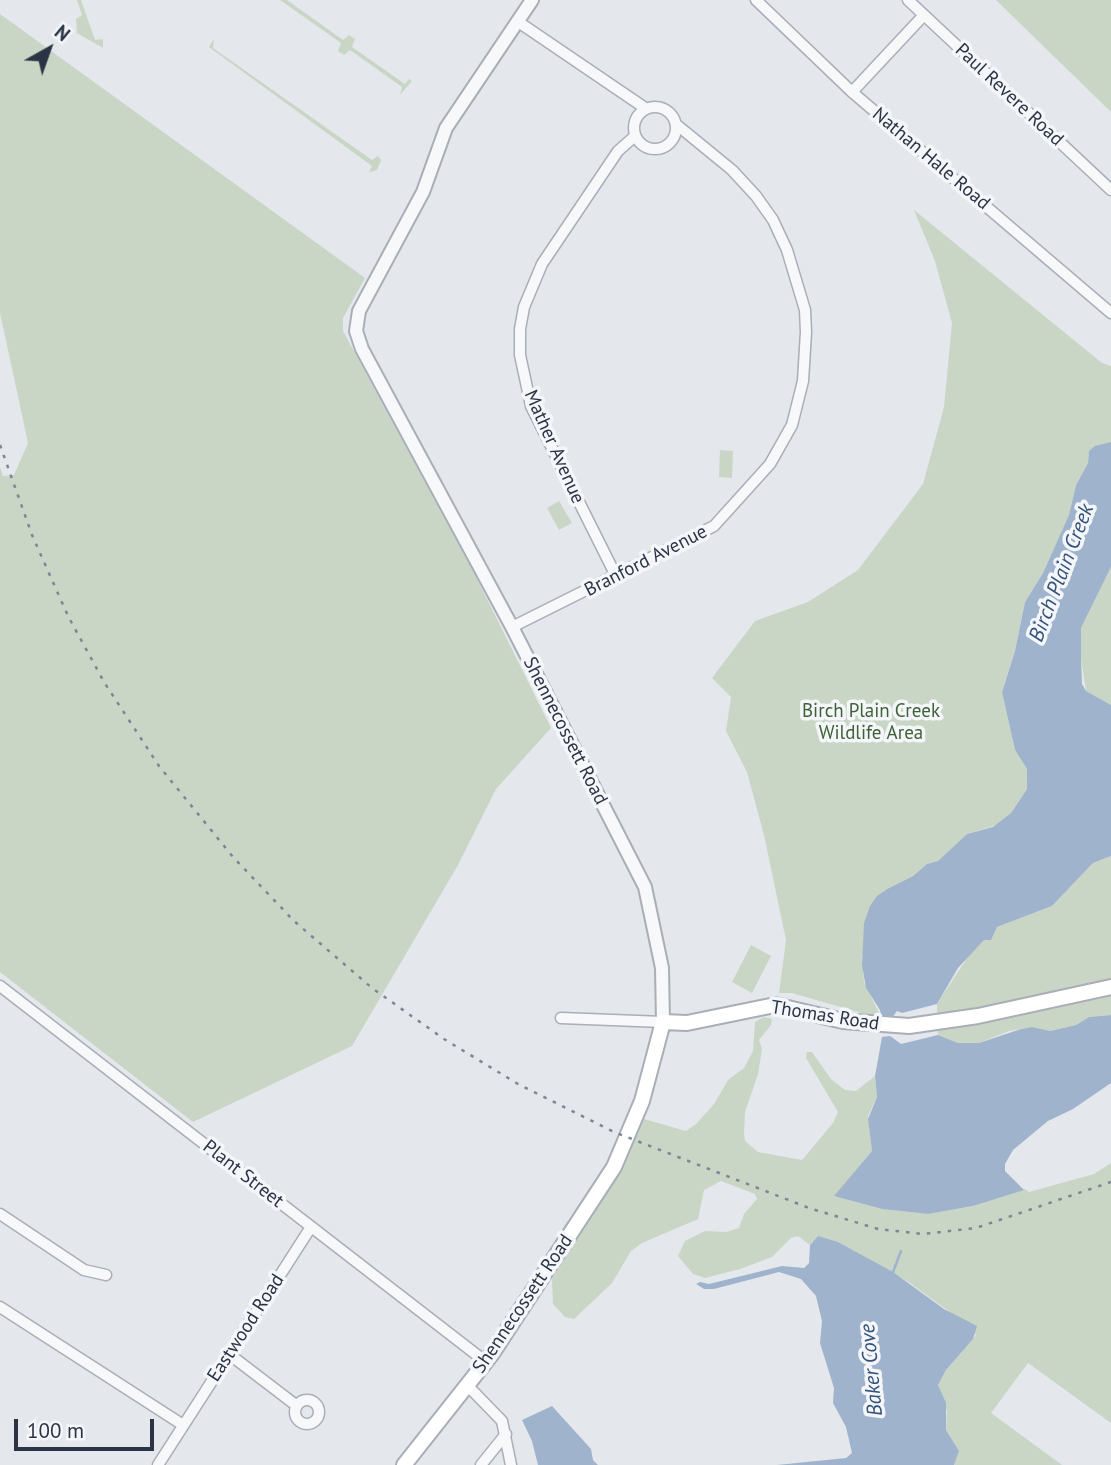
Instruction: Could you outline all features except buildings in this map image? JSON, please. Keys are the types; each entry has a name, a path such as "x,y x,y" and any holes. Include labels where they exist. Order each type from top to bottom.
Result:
{"main road":[{"name":"Thomas Road","path":"663,1022 687,1023 775,1005 843,1021 886,1026 948,1022 1111,987"},
{"name":"Shennecossett Road","path":"404,1465 486,1362 619,1158 642,1101 663,1022"}],"street":[{"name":"Shennecossett Road","path":"532,0 446,128 423,192 355,320 362,349 512,627 645,887 662,968 663,1022"},
{"name":"Nathan Hale Road","path":"755,0 852,92 1111,313"},
{"name":"Paul Revere Road","path":"908,0 1111,190"},
{"path":"852,92 923,15"},
{"path":"517,22 645,108 664,108 677,125 673,140"},
{"path":"645,108 635,122 635,136 644,146 656,149 673,140 697,142"},
{"name":"Branford Avenue","path":"512,627 714,526 730,511 779,452 792,425 803,381 805,310 787,250 773,220 756,196 732,170 677,125"},
{"name":"Mather Avenue","path":"616,576 531,406 520,355 520,330 524,307 542,264 618,151 635,136"},
{"name":"Plant Street","path":"0,986 486,1362"},
{"path":"561,1018 663,1022"},
{"path":"0,1214 84,1270 106,1275"},
{"name":"Eastwood Road","path":"158,1465 311,1227"},
{"path":"0,1307 183,1425"},
{"path":"229,1354 297,1406"},
{"path":"467,1385 502,1421 511,1465"},
{"path":"481,1465 506,1434"}],"green space":[{"path":"77,0 81,0 95,40 103,39 103,48 77,33 76,19 82,15"},
{"path":"280,0 287,0 343,40 349,35 355,39 352,47 405,84 409,79 412,81 400,95 402,87 350,50 344,55 338,51 341,43"},
{"path":"996,0 1111,0 1111,112"},
{"path":"0,14 365,278 343,318 343,331 476,577 551,728 496,789 458,865 352,1046 193,1122 0,972 0,467 3,476 14,475 28,443 0,313"},
{"path":"214,39 213,48 372,160 378,156 381,160 377,170 369,172 372,166 209,47"},
{"name":"Birch Plain Creek Wildlife Area","path":"914,210 1102,363 1111,366 1111,442 1089,451 1088,463 1076,485 1069,516 1043,573 1025,602 1015,651 1002,691 1015,750 1027,769 1027,789 1011,813 997,825 967,834 938,861 927,864 913,876 889,888 862,956 864,982 882,1019 792,993 779,993 786,940 764,835 747,772 726,731 731,697 712,678 755,621 808,602 858,570 923,484 944,407 952,323 935,261"},
{"path":"720,450 733,451 732,478 719,477"},
{"path":"559,501 572,523 559,530 547,508"},
{"path":"1111,567 1111,705 1086,691 1081,658 1081,628"},
{"path":"1111,856 1111,1015 1089,1017 1076,1025 1049,1031 1032,1027 1009,1031 979,1043 958,1043 938,1035 937,1004 969,955 984,940 991,939 997,927 1052,906 1093,863"},
{"path":"751,945 771,956 752,993 732,982"},
{"path":"764,1017 772,1019 771,1025 759,1040 762,1049 758,1074 745,1112 744,1133 745,1141 758,1152 802,1160 833,1123 838,1112 806,1058 807,1052 812,1052 831,1079 845,1090 856,1091 875,1076 877,1097 868,1116 872,1151 835,1196 882,1209 928,1214 973,1206 1025,1189 1029,1192 1094,1174 1111,1163 1111,1423 1028,1363 991,1413 1062,1465 954,1465 959,1451 946,1430 947,1411 938,1385 946,1370 976,1335 954,1315 907,1281 838,1242 812,1241 810,1245 798,1236 791,1238 772,1257 740,1269 705,1278 693,1274 678,1256 685,1241 705,1231 726,1232 739,1228 744,1214 757,1199 755,1194 721,1181 704,1190 698,1219 642,1243 631,1251 612,1283 574,1319 565,1317 553,1304 552,1279 604,1198 644,1119 686,1131 696,1124 714,1104 728,1080 744,1068 753,1051 755,1022"}],"water":[{"path":"1111,442 1111,567 1081,628 1081,658 1082,684 1086,691 1111,705 1111,856 1093,863 1052,906 997,927 991,940 984,940 958,968 937,1004 902,1013 897,1011 891,1019 882,1019 880,1010 866,988 862,965 864,923 870,906 877,896 889,888 913,876 927,864 938,861 967,834 993,827 1011,813 1027,789 1027,769 1015,750 1002,692 1015,651 1025,602 1043,573 1069,515 1076,485 1088,463 1089,451 1095,446"},
{"path":"1111,1015 1111,1083 1073,1109 1048,1121 1013,1150 1005,1164 1005,1171 1024,1190 973,1206 928,1214 882,1209 834,1196 872,1151 868,1119 877,1097 875,1076 882,1037 890,1036 901,1044 938,1035 958,1043 979,1043 1021,1029 1032,1027 1050,1031 1076,1025 1089,1017"},
{"name":"Baker Cove","path":"818,1236 838,1242 893,1272 944,1309 977,1326 973,1339 946,1370 938,1385 946,1403 946,1430 959,1451 954,1465 777,1465 846,1458 852,1453 846,1427 833,1403 834,1388 820,1343 822,1321 816,1296 801,1279 779,1272 714,1289 704,1289 696,1284 709,1284 782,1266 804,1268 809,1263 810,1245"},
{"path":"552,1406 591,1449 593,1460 598,1465 538,1465 532,1441 522,1420"}],"waterway":[{"name":"Birch Plain Creek","path":"893,1272 901,1251"}],"railway":[{"path":"0,445 32,535 68,616 104,682 159,766 233,857 294,921 372,988 444,1039 518,1084 614,1132 809,1208 878,1229 923,1234 976,1228 1111,1182"}]}
